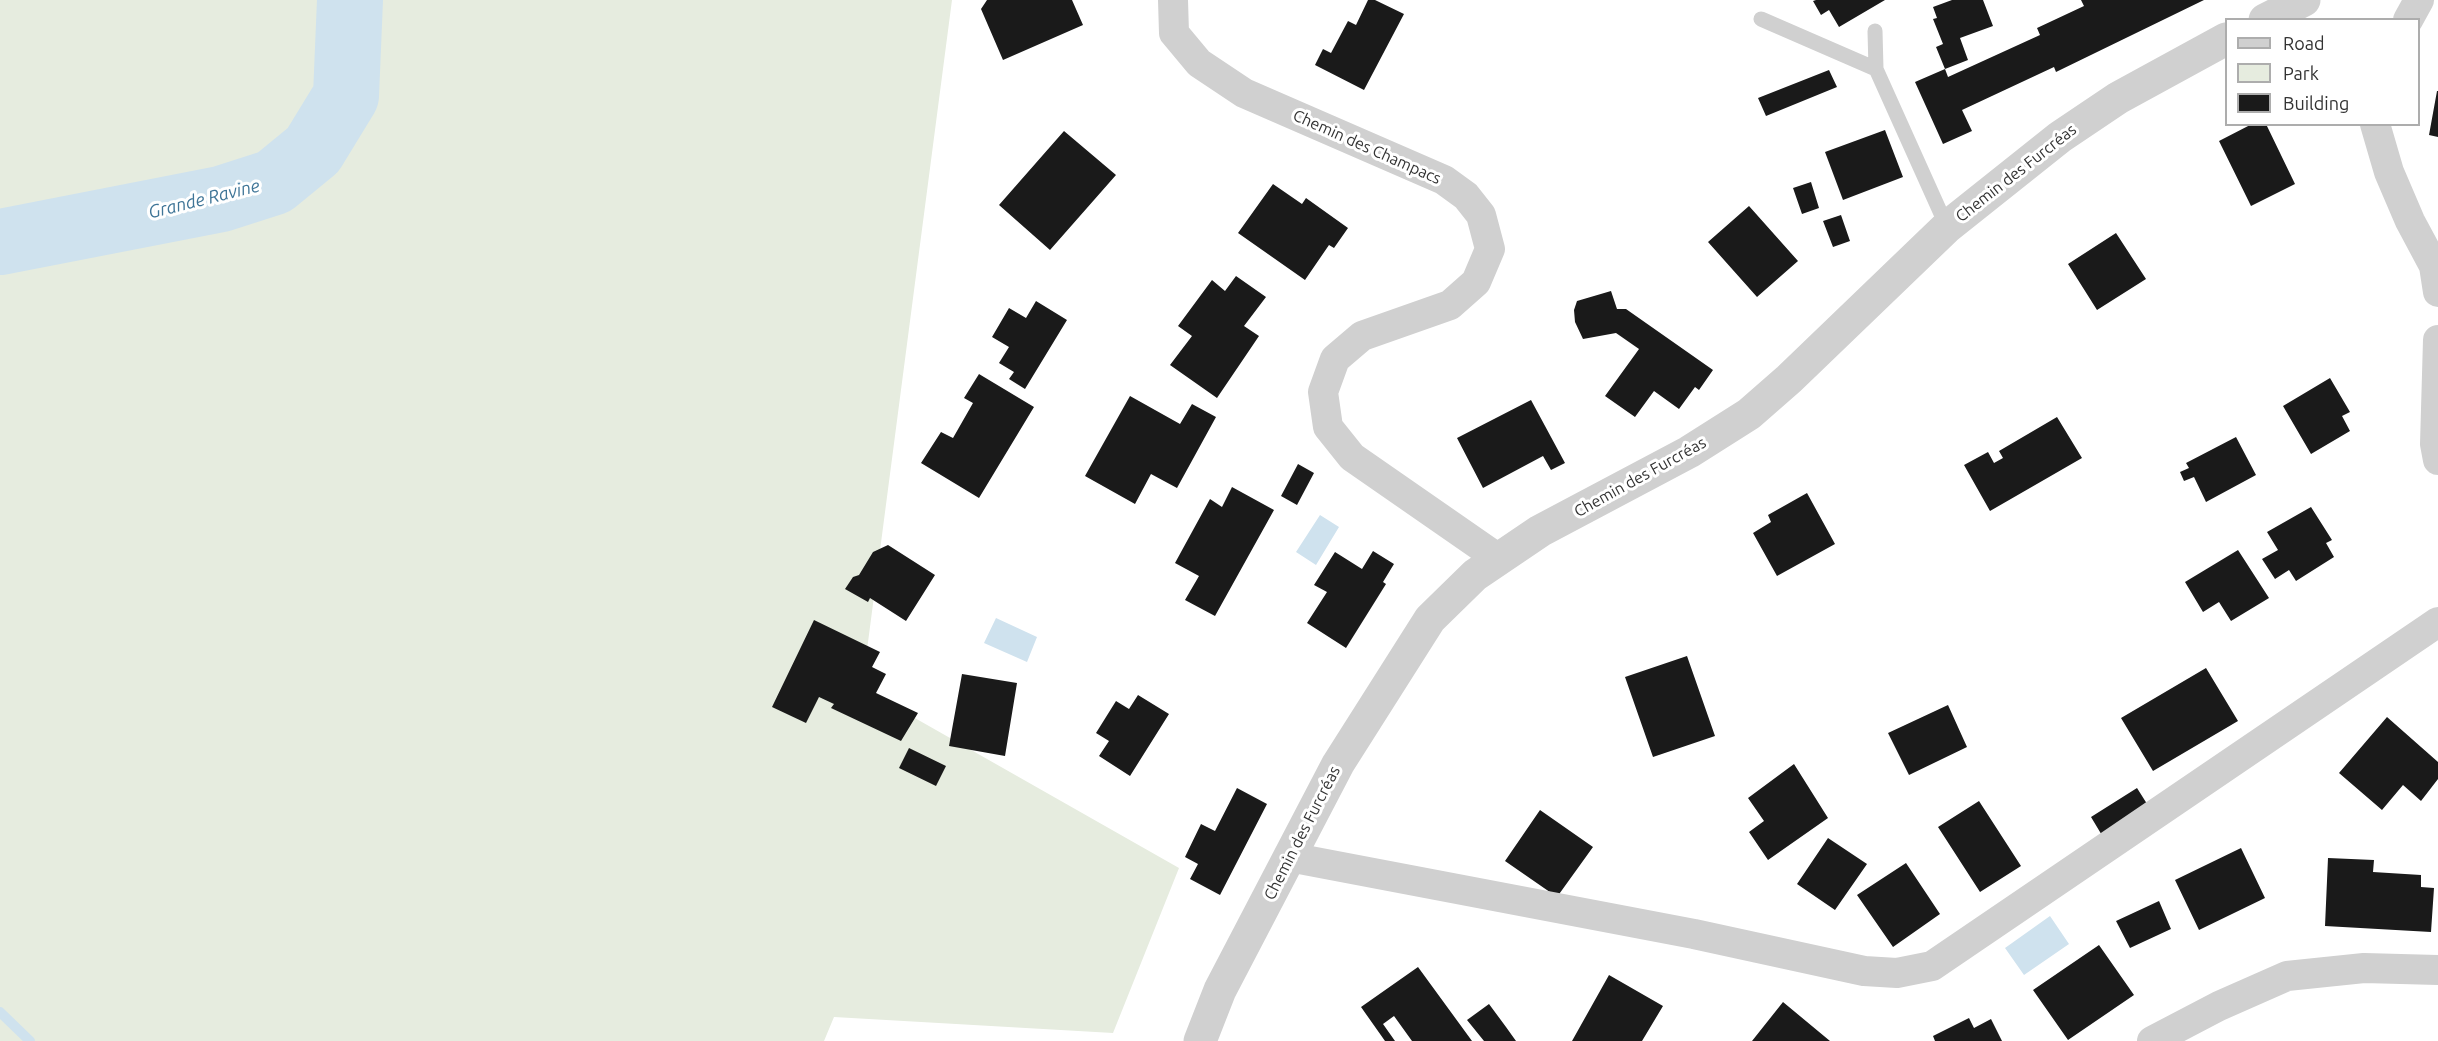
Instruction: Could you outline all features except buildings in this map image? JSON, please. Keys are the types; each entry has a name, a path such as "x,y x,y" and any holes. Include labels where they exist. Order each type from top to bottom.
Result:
{"street":[{"name":"Chemin des Champacs","path":"1173,0 1173,33 1199,63 1244,93 1444,180 1466,196 1481,214 1490,249 1476,282 1450,305 1362,336 1335,359 1323,392 1328,427 1352,457 1499,559"},
{"path":"2269,18 2304,0"},
{"path":"2409,18 2419,0"},
{"name":"Chemin des Furcréas","path":"1200,1041 1220,990 1338,764 1430,619 1475,575 1540,531 1689,452 1749,414 1947,227 2060,137 2109,104 2225,40"},
{"path":"2376,126 2389,172 2410,221 2437,274"},
{"path":"2437,354 2437,449"},
{"path":"1289,857 1694,934 1864,971 1897,973 1932,966 2438,622"},
{"path":"2152,1041 2219,1005 2288,976 2364,968 2438,970"}],"lane":[{"path":"1761,19 1876,69"},
{"path":"1875,31 1876,69 1947,227"}],"green space":[{"path":"0,0 952,0 862,688 1179,868 1113,1033 834,1017 824,1041 0,1041"}],"water":[{"path":"1320,515 1339,527 1316,565 1296,552"},
{"path":"996,618 1037,637 1027,662 984,643"},
{"path":"2050,916 2069,944 2024,975 2005,948"}],"waterway":[{"name":"Grande Ravine","path":"0,242 221,199 274,182 313,150 346,96 350,0"},
{"path":"0,1012 30,1041"}]}
